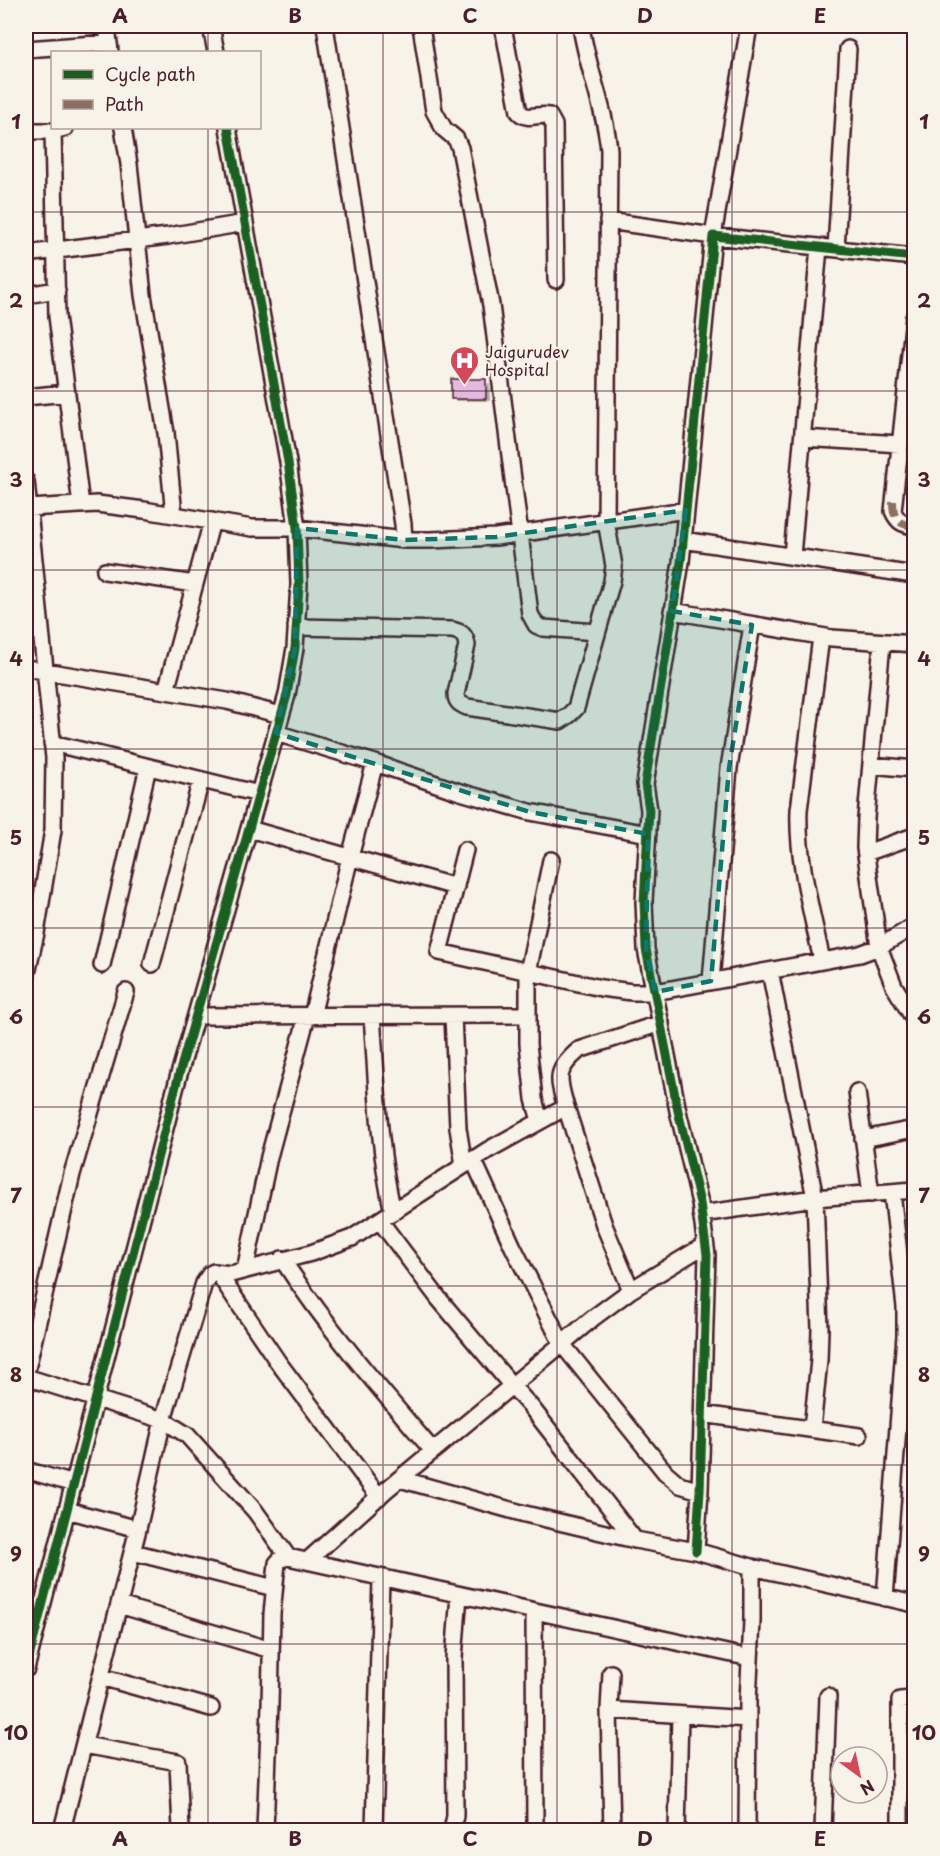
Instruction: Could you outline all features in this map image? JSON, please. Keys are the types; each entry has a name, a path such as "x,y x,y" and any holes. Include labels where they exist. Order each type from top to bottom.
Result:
{"street":[{"path":"26,49 110,48 107,26"},
{"path":"211,26 216,51"},
{"path":"325,26 404,540"},
{"path":"421,26 434,111 444,129 456,140 460,148 488,286 532,621 543,628 597,632"},
{"path":"503,26 519,112 529,117 543,114 549,116 554,125 556,280"},
{"path":"296,627 461,632 466,638 467,645 456,694 459,704 560,721 576,708 612,581 614,566 606,521 609,150 607,128 581,26"},
{"path":"696,1551 700,1491 706,1255 701,1214 646,949 644,902 649,810 645,784 683,540 713,236 749,26"},
{"path":"836,249 848,49"},
{"path":"26,131 59,129 57,316 81,505"},
{"path":"123,129 143,295 165,433 174,515"},
{"path":"26,1669 178,1078 281,716 293,657 299,585 297,528 288,462 228,129"},
{"path":"608,221 713,236 915,257"},
{"path":"26,254 245,223"},
{"path":"792,556 819,247"},
{"path":"26,295 57,290"},
{"path":"915,317 893,511 903,525 915,526"},
{"path":"26,397 66,393"},
{"path":"803,438 900,444"},
{"path":"26,481 54,758 53,830 31,932 26,978"},
{"path":"28,517 81,505 97,504 252,528 297,528 404,540 463,540 686,510"},
{"path":"165,691 212,521"},
{"path":"683,540 915,575"},
{"path":"105,571 195,584"},
{"path":"672,611 820,637 915,644"},
{"path":"711,981 729,768 752,625"},
{"path":"820,637 798,829 800,851 822,961"},
{"path":"882,643 865,834 866,854 879,947 894,986 915,1018"},
{"path":"26,668 227,701 281,716"},
{"path":"276,733 457,791 531,812 648,834"},
{"path":"52,743 259,794"},
{"path":"245,1270 269,1157 309,1016 375,763"},
{"path":"871,765 915,769"},
{"path":"102,965 148,767"},
{"path":"152,964 201,780"},
{"path":"249,828 456,887"},
{"path":"866,854 915,836"},
{"path":"465,850 439,952 601,988 656,992 860,954 879,947 915,926"},
{"path":"540,1121 534,1099 528,1044 528,972 551,860"},
{"path":"770,971 815,1198 820,1329 812,1429"},
{"path":"126,992 72,1174 26,1375 164,1420 187,1435 255,1511 288,1557"},
{"path":"196,1016 528,1015"},
{"path":"372,1016 386,1185 393,1212"},
{"path":"453,1016 458,1128 469,1162 562,1344 664,1472 680,1485 700,1491"},
{"path":"631,1290 604,1225 566,1107 559,1083 559,1074 568,1059 579,1050 661,1023"},
{"path":"857,1092 871,1194"},
{"path":"62,1830 164,1420 204,1282 210,1274 231,1274 311,1253 352,1238 469,1162 566,1107"},
{"path":"863,1139 915,1129"},
{"path":"701,1214 815,1198 915,1190"},
{"path":"885,1598 905,1316 892,1192"},
{"path":"380,1221 439,1299 545,1424 635,1540"},
{"path":"307,1562 400,1479 593,1318 631,1290 705,1245"},
{"path":"282,1260 342,1344 433,1451"},
{"path":"218,1273 278,1362 379,1497"},
{"path":"702,1414 859,1436"},
{"path":"26,1470 74,1484"},
{"path":"400,1479 525,1514 635,1540 696,1551 752,1567 915,1604"},
{"path":"67,1510 138,1530"},
{"path":"133,1552 274,1588"},
{"path":"265,1830 274,1588 277,1563 281,1559 288,1557 750,1658"},
{"path":"747,1830 752,1567"},
{"path":"374,1830 381,1578"},
{"path":"452,1830 455,1816 454,1659 459,1595"},
{"path":"119,1605 271,1650"},
{"path":"534,1611 535,1830"},
{"path":"611,1673 609,1710 612,1830"},
{"path":"101,1677 212,1708"},
{"path":"823,1830 828,1696"},
{"path":"900,1830 900,1700 915,1700"},
{"path":"609,1710 748,1719"},
{"path":"677,1830 680,1715"},
{"path":"84,1745 178,1762 181,1830"}],"highlighted area":[{"path":"686,510 672,611 752,625 729,768 711,981 655,992 646,949 648,834 530,812 276,733 295,648 297,528 404,540 496,537"}],"building":[{"path":"451,379 486,379 486,399 451,399"}],"marked path":[{"path":"893,501 897,519 904,524 914,526"}],"cycle path":[{"path":"26,1669 178,1078 287,695 295,648 299,585 297,528 288,462 228,129"},
{"path":"696,1551 707,1255 700,1203 678,1111 646,949 644,902 649,810 645,784 681,562 713,236 914,257"}],"place":[{"name":"Jaigurudev Hospital","path":"464,386"}]}
